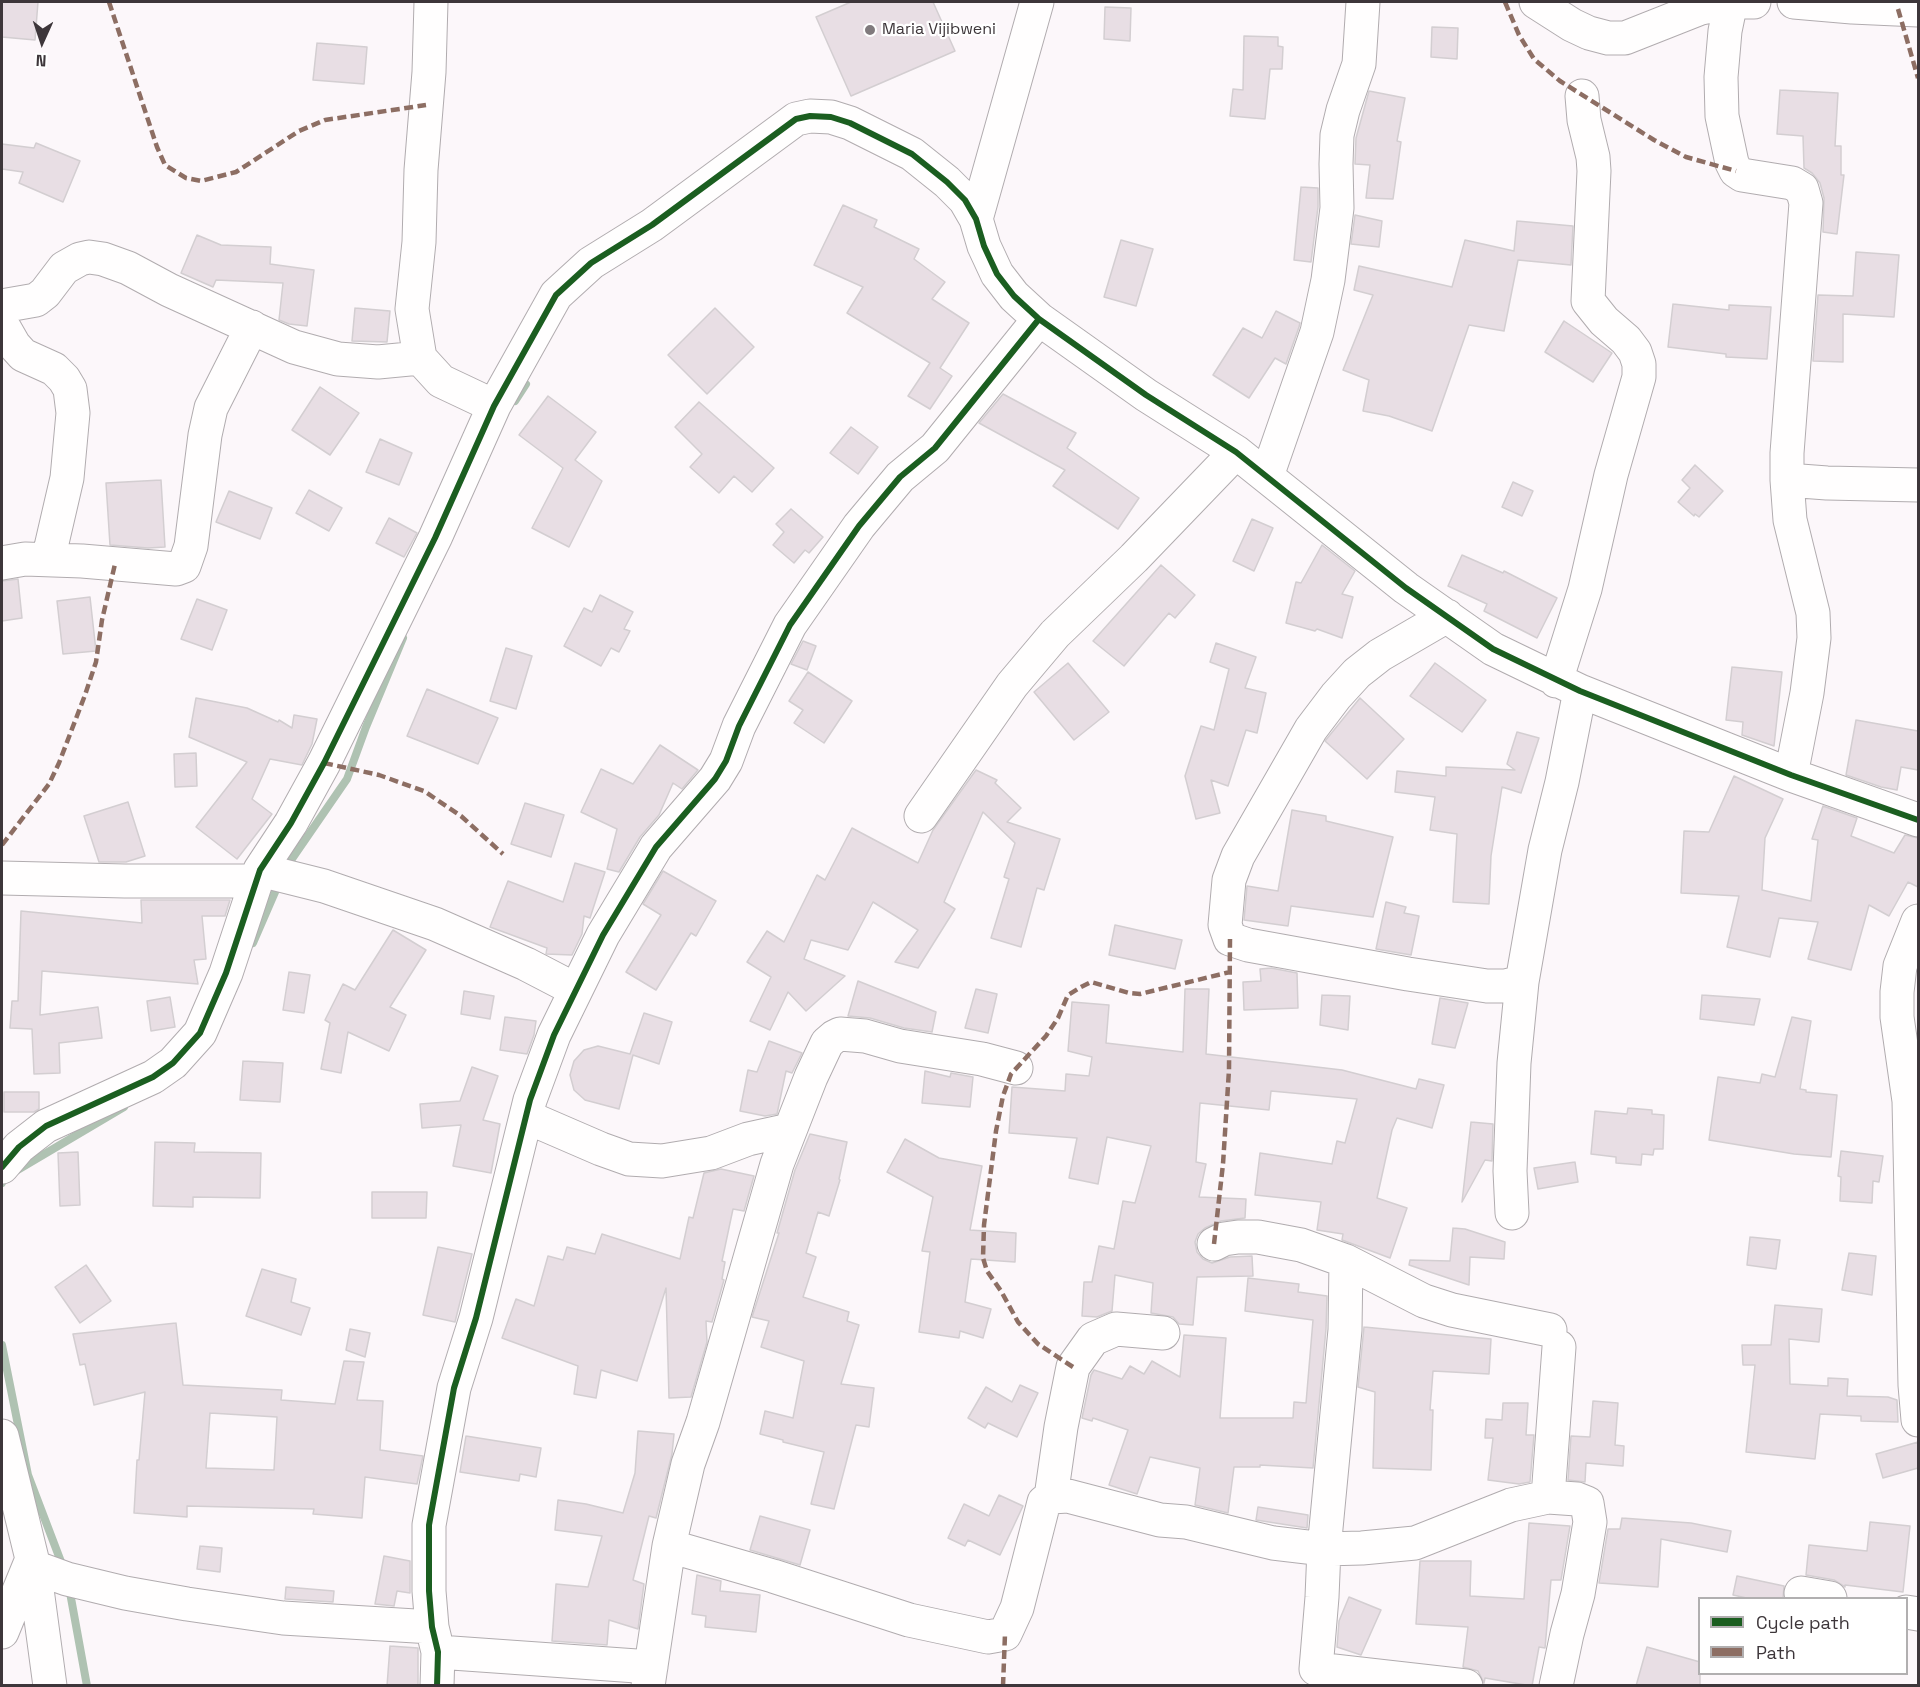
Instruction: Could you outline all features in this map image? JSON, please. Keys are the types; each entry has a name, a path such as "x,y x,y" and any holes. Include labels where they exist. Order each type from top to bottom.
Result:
{"street":[{"path":"431,2 419,242 412,309 420,358 441,381 494,406"},
{"path":"976,219 1037,2"},
{"path":"1267,476 1317,332 1328,280 1337,208 1338,135 1342,110 1359,64 1362,2"},
{"path":"1536,2 1572,25 1608,38 1625,38 1701,8 1731,2 1754,2"},
{"path":"1731,2 1725,31 1721,76 1722,116 1732,163 1736,171 1742,175 1792,183 1802,189 1806,203 1787,453 1787,480 1790,520 1813,613 1814,638 1807,693 1791,775"},
{"path":"1794,2 1918,10"},
{"path":"1512,1213 1510,1172 1514,1063 1522,982 1545,850 1562,782 1568,686 1585,589 1614,464 1639,377 1639,364 1635,352 1626,340 1604,321 1588,300 1594,164 1584,120 1582,96"},
{"path":"2,1167 19,1147 46,1126 153,1077 173,1063 201,1033 226,973 259,876 324,764 435,538 494,406 556,295 591,263 652,225 796,119 831,117 850,123 912,154 965,200 976,219 984,246 997,274 1014,296 1039,319 1146,395 1236,452 1406,588 1493,649 1568,686 1791,775 1918,820"},
{"path":"2,306 36,300 45,293 64,268 80,259 89,258 128,268 169,291 294,347 338,359 378,362 420,358"},
{"path":"437,1686 435,1640 429,1591 429,1525 454,1388 477,1318 531,1100 554,1035 603,935 656,847 715,778 726,761 739,726 790,625 860,526 900,477 935,448 1039,319"},
{"path":"2,324 14,345 23,355 54,369 70,389 73,413 67,478 48,560"},
{"path":"2,562 48,560 176,569 184,566 191,546 205,435 211,408 252,327"},
{"path":"921,816 1012,685 1054,634 1134,558 1236,452"},
{"path":"1787,480 1918,485"},
{"path":"1447,616 1380,655 1357,673 1311,729 1238,856 1229,880 1225,925 1230,939 1248,945 1486,986 1505,986 1522,982"},
{"path":"2,878 125,881 259,876 356,896 435,924 526,964 576,990"},
{"path":"1918,921 1900,966 1897,992 1897,1017 1909,1101 1915,1385 1918,1420"},
{"path":"33,1563 68,1579 125,1593 435,1640 650,1676 669,1546 688,1464 703,1422 777,1164 789,1130 827,1043 840,1035 865,1036 900,1046 1016,1068"},
{"path":"527,1117 601,1149 629,1159 640,1160 662,1161 711,1154 748,1139 789,1130"},
{"path":"1214,1244 1231,1238 1258,1237 1301,1245 1346,1262 1424,1301 1555,1339 1548,1497"},
{"path":"1346,1262 1345,1330 1324,1549 1315,1677 1466,1686"},
{"path":"1051,1497 1061,1427 1073,1367 1093,1339 1116,1329 1163,1332"},
{"path":"2,1436 33,1563 50,1686"},
{"path":"669,1546 918,1623 988,1637 1005,1634 1017,1608 1044,1502 1051,1497 1068,1496 1160,1520 1186,1522 1273,1542 1324,1549 1415,1543 1511,1505 1548,1497 1576,1499 1587,1503 1590,1522 1578,1594 1556,1686"},
{"path":"2,1632 33,1563"}],"building":[{"path":"2,2 38,2 35,40 2,37"},
{"path":"851,2 933,2 955,51 851,96 816,17"},
{"path":"1105,7 1131,8 1130,41 1104,39"},
{"path":"1432,27 1458,28 1457,59 1431,57"},
{"path":"1244,36 1278,37 1278,46 1283,47 1282,69 1270,69 1265,119 1230,116 1233,89 1243,90"},
{"path":"317,43 367,47 364,84 313,80"},
{"path":"1780,90 1838,93 1835,146 1841,146 1841,175 1844,175 1837,234 1823,232 1824,198 1820,183 1812,173 1804,168 1803,136 1777,134"},
{"path":"1369,91 1405,98 1397,141 1401,142 1393,199 1366,198 1370,165 1355,164 1356,138"},
{"path":"36,143 80,161 63,202 19,183 23,172 2,169 2,144 34,148"},
{"path":"1301,187 1318,188 1311,262 1294,260"},
{"path":"843,205 877,220 874,227 919,249 914,259 945,282 932,299 969,323 940,368 952,376 930,409 908,396 930,363 847,313 863,287 814,265"},
{"path":"1355,215 1382,221 1379,247 1351,244"},
{"path":"1517,221 1573,226 1571,265 1518,260 1504,331 1469,325 1432,431 1389,416 1363,411 1369,380 1343,370 1373,295 1354,290 1359,266 1452,287 1465,240 1514,251"},
{"path":"197,235 221,245 271,247 270,264 314,270 307,326 289,324 279,320 283,283 216,280 213,287 181,273"},
{"path":"1121,240 1153,249 1136,306 1104,297"},
{"path":"1856,252 1899,255 1894,317 1843,314 1843,362 1813,361 1818,295 1853,296"},
{"path":"1673,304 1729,310 1729,305 1771,307 1767,359 1726,357 1726,354 1668,347"},
{"path":"355,308 390,311 387,342 352,341"},
{"path":"715,308 754,347 707,394 668,355"},
{"path":"1276,311 1300,323 1299,327 1286,364 1275,358 1249,398 1213,375 1243,328 1262,338"},
{"path":"1564,321 1612,353 1593,382 1545,352"},
{"path":"320,387 359,413 330,455 292,430"},
{"path":"1003,394 1076,433 1067,448 1139,498 1118,529 1053,486 1065,470 979,423"},
{"path":"548,396 596,432 575,460 602,481 569,547 532,528 563,468 519,435"},
{"path":"699,402 774,468 752,492 734,476 719,493 690,467 702,454 675,427"},
{"path":"851,427 878,447 858,474 830,453"},
{"path":"380,439 412,453 399,485 366,472"},
{"path":"1695,465 1723,491 1699,517 1695,514 1694,516 1678,502 1690,488 1682,480"},
{"path":"161,480 165,547 110,545 106,483"},
{"path":"1513,482 1533,491 1522,516 1502,507"},
{"path":"309,490 342,508 329,531 296,513"},
{"path":"229,491 272,508 260,539 216,522"},
{"path":"791,509 823,537 809,553 805,550 794,563 773,545 784,532 776,524"},
{"path":"389,518 417,533 404,557 376,543"},
{"path":"1252,519 1273,528 1254,571 1233,561"},
{"path":"1322,545 1355,571 1342,594 1353,597 1342,638 1317,629 1315,631 1286,623 1296,582 1301,583"},
{"path":"1462,555 1503,573 1504,571 1557,598 1537,638 1484,611 1487,604 1448,586"},
{"path":"1161,565 1195,595 1175,618 1169,613 1124,666 1093,641"},
{"path":"18,579 22,618 2,621 2,581"},
{"path":"600,595 633,612 624,629 630,631 619,652 611,648 601,666 564,646 584,608 592,612"},
{"path":"90,597 96,651 63,654 57,601"},
{"path":"197,599 227,610 212,650 181,639"},
{"path":"803,641 816,646 807,670 791,664"},
{"path":"1216,643 1256,657 1245,688 1266,693 1257,733 1246,730 1228,786 1211,780 1220,813 1196,819 1185,776 1201,726 1214,730 1229,669 1210,662"},
{"path":"506,648 532,656 516,709 490,701"},
{"path":"1068,663 1109,712 1074,740 1034,692"},
{"path":"1435,663 1486,700 1462,732 1410,696"},
{"path":"1732,667 1782,672 1774,746 1742,735 1743,722 1726,720"},
{"path":"808,672 852,701 824,743 794,723 803,710 789,701"},
{"path":"427,689 498,718 478,764 407,736"},
{"path":"196,698 247,708 278,722 279,720 292,728 294,715 317,719 312,744 302,765 270,759 252,799 272,814 237,859 196,827 247,762 189,737"},
{"path":"1360,698 1404,739 1367,779 1325,741"},
{"path":"1856,720 1918,731 1918,770 1901,767 1897,790 1846,775"},
{"path":"1517,732 1539,738 1521,793 1502,787 1491,856 1489,904 1453,902 1457,834 1430,830 1435,797 1395,792 1397,771 1446,776 1446,767 1515,770 1507,764"},
{"path":"660,745 698,770 682,789 673,783 659,815 640,837 619,872 607,869 617,829 581,812 601,769 633,784"},
{"path":"196,753 197,786 175,787 174,754"},
{"path":"976,770 997,780 995,783 1021,808 1007,822 1060,839 1044,890 1037,888 1021,947 991,938 1009,879 1004,877 1015,843 983,812 944,902 955,909 918,968 895,962 918,930 873,902 848,950 811,940 804,959 845,976 806,1011 788,992 770,1030 750,1021 771,977 747,962 767,931 784,942 817,875 825,880 852,828 918,863 933,830"},
{"path":"1734,776 1783,799 1765,838 1762,890 1811,901 1818,840 1812,839 1823,806 1857,818 1851,836 1894,853 1905,835 1918,838 1918,887 1908,882 1889,916 1869,905 1851,970 1808,959 1818,922 1779,918 1770,957 1727,947 1739,896 1681,893 1684,831 1709,832"},
{"path":"128,802 145,856 126,862 99,862 84,816"},
{"path":"525,803 564,815 551,857 511,844"},
{"path":"1292,810 1326,816 1326,821 1393,837 1373,917 1291,906 1288,926 1244,920 1247,886 1278,891"},
{"path":"575,863 605,872 590,918 584,916 582,934 572,955 546,954 547,948 490,927 508,881 563,902"},
{"path":"663,871 716,901 696,936 691,933 656,990 626,972 661,915 643,904"},
{"path":"141,900 230,900 225,916 202,916 206,959 194,960 198,984 42,971 40,1015 98,1007 102,1038 59,1043 60,1073 34,1074 32,1029 10,1028 12,1001 18,1001 21,911 142,923"},
{"path":"1386,902 1406,907 1404,913 1419,916 1411,955 1376,949"},
{"path":"1115,925 1182,940 1175,969 1109,955"},
{"path":"393,930 426,950 390,1007 406,1015 389,1051 348,1032 341,1073 321,1069 330,1023 325,1020 343,984 355,990"},
{"path":"1271,968 1297,973 1298,1008 1244,1010 1243,982 1261,981 1260,969"},
{"path":"289,972 310,975 304,1013 283,1010"},
{"path":"858,981 936,1012 932,1032 904,1028 870,1018 848,1016"},
{"path":"976,989 997,994 988,1033 965,1028"},
{"path":"1185,989 1209,989 1206,1054 1342,1070 1416,1089 1419,1079 1444,1085 1432,1128 1397,1118 1392,1130 1377,1198 1407,1208 1390,1258 1342,1240 1343,1234 1317,1230 1321,1202 1255,1195 1260,1153 1332,1164 1337,1141 1345,1143 1357,1099 1271,1091 1269,1110 1200,1103 1196,1162 1206,1164 1199,1197 1246,1199 1245,1218 1221,1221 1205,1228 1198,1234 1195,1242 1197,1252 1203,1259 1212,1263 1230,1257 1252,1256 1253,1276 1197,1277 1193,1325 1179,1324 1173,1317 1151,1313 1153,1283 1115,1275 1112,1311 1097,1317 1082,1316 1084,1282 1092,1282 1099,1246 1114,1249 1123,1201 1135,1203 1151,1146 1107,1137 1098,1184 1069,1178 1077,1138 1009,1133 1012,1087 1065,1091 1066,1074 1089,1076 1092,1057 1068,1051 1072,1002 1109,1005 1106,1043 1183,1052"},
{"path":"464,991 494,996 490,1019 461,1014"},
{"path":"1322,995 1350,996 1348,1030 1320,1025"},
{"path":"1702,995 1760,999 1754,1025 1700,1019"},
{"path":"170,997 175,1027 151,1031 147,1001"},
{"path":"1440,998 1468,1003 1455,1048 1432,1044"},
{"path":"644,1013 672,1022 659,1064 633,1055 619,1109 585,1100 574,1090 570,1075 574,1061 584,1050 598,1046 630,1054"},
{"path":"505,1017 536,1021 527,1054 500,1050"},
{"path":"1792,1017 1811,1021 1800,1089 1806,1092 1837,1095 1831,1157 1794,1154 1709,1140 1718,1077 1760,1083 1762,1074 1775,1077"},
{"path":"769,1041 802,1053 792,1073 786,1071 777,1114 765,1116 740,1111 748,1070 757,1072"},
{"path":"243,1061 283,1063 280,1102 240,1100"},
{"path":"472,1067 498,1076 483,1120 500,1124 491,1173 453,1166 461,1125 422,1128 420,1104 460,1101"},
{"path":"925,1071 950,1077 951,1073 973,1077 970,1107 922,1103"},
{"path":"4,1092 39,1092 39,1109 34,1112 4,1112"},
{"path":"1628,1108 1652,1110 1652,1114 1664,1115 1663,1149 1654,1149 1653,1155 1642,1154 1641,1165 1616,1163 1616,1157 1591,1154 1595,1111 1627,1114"},
{"path":"1471,1122 1493,1124 1492,1161 1485,1160 1462,1202"},
{"path":"810,1134 847,1142 840,1180 829,1216 818,1212 806,1253 816,1257 803,1297 849,1312 847,1321 859,1325 841,1384 874,1388 869,1427 856,1425 834,1509 811,1504 824,1452 760,1434 765,1411 793,1418 804,1361 761,1347 769,1321 752,1317 779,1233 777,1233 795,1170"},
{"path":"905,1139 939,1158 982,1166 970,1230 1016,1233 1015,1262 971,1259 965,1302 991,1309 983,1338 960,1331 959,1338 919,1332 930,1252 922,1251 933,1197 887,1172"},
{"path":"155,1142 195,1143 194,1152 261,1153 260,1198 193,1197 193,1207 153,1206"},
{"path":"1841,1151 1883,1156 1879,1182 1873,1181 1872,1203 1840,1201 1841,1177 1838,1176"},
{"path":"78,1152 80,1205 60,1206 58,1153"},
{"path":"1575,1162 1578,1182 1538,1189 1534,1168"},
{"path":"721,1169 754,1176 744,1211 733,1209 722,1261 725,1262 722,1279 724,1280 712,1322 706,1321 707,1342 691,1397 669,1398 666,1288 637,1381 601,1370 596,1398 574,1394 578,1366 502,1338 516,1299 534,1306 548,1256 563,1260 567,1247 595,1254 602,1234 680,1259 689,1217 693,1218 704,1173"},
{"path":"372,1192 427,1192 426,1218 372,1218"},
{"path":"1453,1228 1465,1229 1505,1242 1504,1259 1470,1257 1469,1285 1409,1265 1410,1260 1450,1261"},
{"path":"1750,1237 1780,1240 1776,1269 1747,1265"},
{"path":"438,1247 472,1254 455,1322 423,1315"},
{"path":"1849,1253 1876,1256 1872,1295 1842,1290"},
{"path":"86,1265 111,1301 80,1323 55,1287"},
{"path":"262,1269 296,1279 291,1302 310,1308 301,1335 246,1316"},
{"path":"1248,1278 1299,1284 1298,1292 1327,1296 1313,1468 1260,1465 1260,1467 1234,1467 1228,1513 1195,1505 1200,1468 1150,1457 1137,1494 1109,1485 1128,1430 1093,1418 1092,1421 1082,1418 1094,1370 1122,1379 1130,1366 1144,1374 1152,1361 1180,1377 1184,1335 1226,1338 1220,1418 1293,1418 1294,1402 1306,1403 1313,1320 1245,1311"},
{"path":"1775,1305 1822,1309 1819,1342 1789,1339 1790,1384 1828,1386 1828,1378 1848,1379 1847,1396 1888,1397 1897,1400 1898,1422 1861,1421 1861,1416 1820,1414 1815,1459 1746,1452 1755,1365 1743,1365 1742,1345 1771,1345"},
{"path":"176,1323 183,1385 282,1390 281,1400 335,1404 344,1361 364,1362 357,1400 383,1401 380,1450 423,1456 417,1484 365,1477 362,1518 313,1514 314,1509 187,1506 187,1517 134,1513 137,1460 139,1460 145,1392 94,1405 85,1364 80,1365 73,1334","holes":["210,1413 277,1417 274,1470 206,1468"]},
{"path":"1364,1327 1491,1339 1489,1374 1433,1371 1430,1410 1433,1410 1431,1470 1373,1468 1375,1392 1358,1387"},
{"path":"350,1329 370,1333 365,1357 346,1350"},
{"path":"1020,1385 1038,1393 1017,1437 988,1423 985,1428 968,1418 986,1387 1012,1402"},
{"path":"1593,1401 1618,1403 1615,1445 1624,1446 1623,1466 1586,1463 1585,1482 1568,1480 1571,1436 1590,1437"},
{"path":"1503,1403 1528,1403 1526,1435 1534,1435 1530,1482 1519,1484 1488,1480 1493,1438 1485,1438 1486,1419 1502,1420"},
{"path":"638,1431 674,1434 672,1454 656,1518 649,1516 633,1580 644,1584 638,1629 609,1620 607,1645 552,1641 556,1584 588,1587 602,1536 555,1530 558,1500 623,1513 635,1473"},
{"path":"466,1436 541,1448 536,1477 520,1474 519,1481 460,1472"},
{"path":"1918,1442 1918,1468 1883,1478 1876,1454"},
{"path":"999,1495 1023,1506 1000,1555 968,1540 965,1546 948,1538 964,1504 989,1516"},
{"path":"1258,1507 1308,1515 1307,1528 1256,1520"},
{"path":"760,1516 810,1530 800,1565 750,1550"},
{"path":"1622,1518 1691,1523 1731,1531 1727,1552 1661,1539 1658,1587 1599,1583 1608,1529 1620,1529"},
{"path":"1870,1522 1910,1526 1903,1592 1845,1585 1845,1587 1834,1580 1806,1575 1809,1545 1867,1551"},
{"path":"1529,1523 1570,1526 1561,1580 1551,1580 1545,1648 1539,1647 1532,1686 1485,1678 1484,1683 1478,1671 1463,1667 1468,1627 1416,1624 1420,1561 1471,1561 1470,1596 1524,1599"},
{"path":"200,1546 222,1548 220,1572 197,1569"},
{"path":"384,1556 410,1561 410,1593 397,1591 394,1606 375,1604"},
{"path":"697,1575 721,1581 720,1591 760,1595 756,1632 705,1627 706,1616 692,1614"},
{"path":"1737,1576 1784,1586 1783,1597 1733,1595"},
{"path":"286,1587 334,1591 333,1602 285,1599"},
{"path":"1349,1597 1381,1610 1361,1655 1337,1647 1339,1621"},
{"path":"390,1646 418,1648 418,1686 387,1686"},
{"path":"1647,1647 1698,1661 1700,1686 1636,1686"}],"waterway":[{"path":"515,401 526,384"},
{"path":"285,869 347,779 403,638"},
{"path":"253,943 279,883"},
{"path":"2,1183 4,1178 124,1107"},
{"path":"2,1345 28,1475 63,1567"},
{"path":"69,1587 87,1686"}],"marked path":[{"path":"109,2 157,147 165,165 186,178 201,181 236,172 299,131 325,120 426,105"},
{"path":"1505,2 1519,35 1534,59 1560,81 1654,140 1686,157 1736,171"},
{"path":"1898,9 1918,78"},
{"path":"2,845 49,784 59,763 96,662 102,620 115,564"},
{"path":"324,763 379,775 424,791 461,816 503,854"},
{"path":"1214,1244 1223,1164 1229,1070 1230,939"},
{"path":"1073,1367 1038,1344 1018,1322 987,1271 983,1258 984,1225 996,1131 1003,1096 1011,1074 1046,1036 1058,1018 1068,995 1091,982 1140,994 1230,972"},
{"path":"1003,1686 1005,1634"}],"cycle path":[{"path":"2,1167 19,1147 46,1126 153,1077 173,1063 200,1033 226,973 260,870 291,823 324,763 435,538 494,406 556,295 591,263 652,225 796,119 810,116 831,117 850,123 912,154 965,200 976,219 984,246 997,274 1014,296 1039,319 1146,395 1236,452 1406,588 1493,649 1580,691 1791,775 1918,820"},
{"path":"437,1686 438,1652 432,1627 429,1591 429,1525 454,1388 476,1318 530,1100 554,1035 603,935 656,847 715,779 726,761 739,726 790,625 859,526 900,477 935,448 1039,319"}],"place":[{"name":"Maria Vijibweni","path":"870,30"}]}
